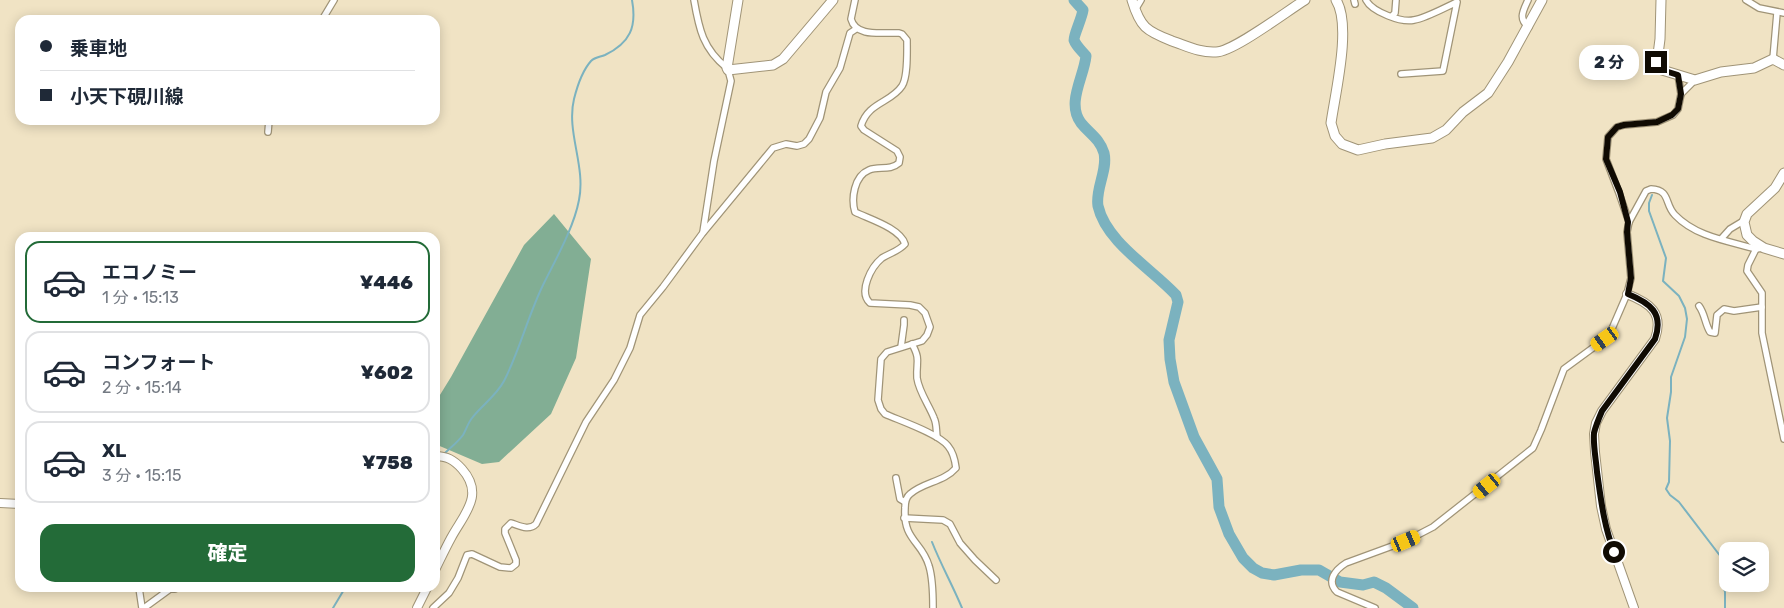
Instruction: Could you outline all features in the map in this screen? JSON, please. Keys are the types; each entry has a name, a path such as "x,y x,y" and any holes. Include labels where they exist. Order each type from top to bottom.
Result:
{"main road":[{"path":"738,0 727,69 774,65 783,59 833,0"},
{"path":"1132,0 1134,10 1141,24 1151,33 1202,52 1219,52 1235,45 1305,0"},
{"path":"1336,0 1339,5 1342,36 1331,123 1335,136 1342,144 1358,150 1384,144 1432,138 1446,130 1463,112 1488,93 1542,0"},
{"path":"1661,0 1660,39 1656,62 1662,70 1695,80 1721,72 1754,68 1773,59 1784,65"},
{"path":"1784,173 1775,188 1746,214 1744,228 1747,235 1760,249 1784,254"}],"street":[{"path":"325,15 334,0"},
{"path":"694,0 702,36 713,56 727,69 731,81 714,161 702,234"},
{"path":"855,0 851,19 856,29 862,32 899,33 907,40 905,77 902,86 864,116 860,126 897,151 900,158 899,163 893,167 870,169 864,173 856,184 852,201 855,212 893,230 904,239 905,244 881,259 873,270 864,291 866,300 870,303 919,307 925,313 930,328 922,341 886,352 881,359 878,400 885,414 937,437 948,445 954,458 956,468 946,476 908,494 905,502 904,518 909,535 929,565 933,608"},
{"path":"1134,10 1141,0"},
{"path":"1366,0 1367,3 1380,13 1414,21 1457,2 1443,71 1401,74"},
{"path":"1392,16 1395,13 1395,0"},
{"path":"1528,0 1521,16 1523,22 1528,27"},
{"path":"1746,0 1759,8 1776,13 1784,13"},
{"path":"1773,59 1776,13"},
{"path":"433,608 449,593 458,578 467,555 472,554 500,566 511,568 516,564 505,528 511,523 528,528 536,524 586,422 614,380 630,348 640,315 702,234 773,148 786,144 797,146 809,140 820,118 826,92 840,68 850,33 856,29"},
{"path":"1375,608 1337,592 1332,588 1332,579 1338,568 1346,563 1406,541 1433,527 1525,455 1532,448 1541,430 1564,369 1605,339 1611,331 1628,294 1631,278 1627,232 1628,222 1620,192 1606,159 1608,137 1617,127 1657,122 1672,115 1678,109 1681,94 1678,75"},
{"path":"1681,94 1695,80"},
{"path":"268,132 269,125"},
{"path":"1628,222 1646,191 1657,189 1668,199 1674,215 1704,234 1760,249 1748,265 1747,271 1762,293 1762,333 1784,439"},
{"path":"1722,239 1730,229 1745,220"},
{"path":"1628,294 1644,301 1652,308 1656,314 1657,331 1655,339 1602,411 1596,423 1594,434 1606,529 1634,608"},
{"path":"1699,306 1704,313 1706,326 1710,332 1715,333 1717,315 1724,308 1734,311 1762,307"},
{"path":"901,348 904,320"},
{"path":"912,344 917,353 917,378 935,420 937,437"},
{"path":"440,456 456,462 468,475 473,489 471,503 440,560"},
{"path":"896,478 900,498 905,502"},
{"path":"0,503 15,504"},
{"path":"904,518 943,520 950,524 960,543 996,580"},
{"path":"140,592 143,608 165,592"},
{"path":"416,608 424,592"}],"green space":[{"path":"554,214 591,259 576,358 551,414 499,462 482,464 440,446 440,395 524,245"}],"waterway":[{"path":"444,454 461,438 472,418 504,381 538,295 569,232 577,210 580,187 580,175 572,124 575,94 583,74 591,61 614,50 630,33 633,18 632,0"},
{"path":"1074,0 1083,10 1074,40 1086,56 1075,99 1075,107 1081,123 1100,144 1105,159 1098,193 1098,206 1110,231 1120,243 1176,295 1178,302 1169,340 1174,382 1194,437 1217,479 1219,507 1229,534 1243,558 1253,568 1262,573 1274,575 1301,570 1319,570 1340,582 1363,585 1374,582 1386,588 1413,608"},
{"path":"1652,195 1649,211 1666,258 1663,281 1679,296 1685,308 1687,319 1685,337 1671,377 1667,418 1670,441 1669,482 1666,489 1679,502 1724,562 1721,575 1725,592 1725,608"},
{"path":"932,542 962,608"},
{"path":"333,608 343,592"}],"route":[{"path":"1614,552 1601,506 1595,452 1594,434 1596,423 1612,396 1655,339 1658,323 1652,308 1644,301 1628,294 1631,278 1627,232 1628,222 1620,192 1606,159 1608,137 1617,127 1657,122 1668,118 1678,109 1681,94 1678,75 1662,70 1656,62"}]}
